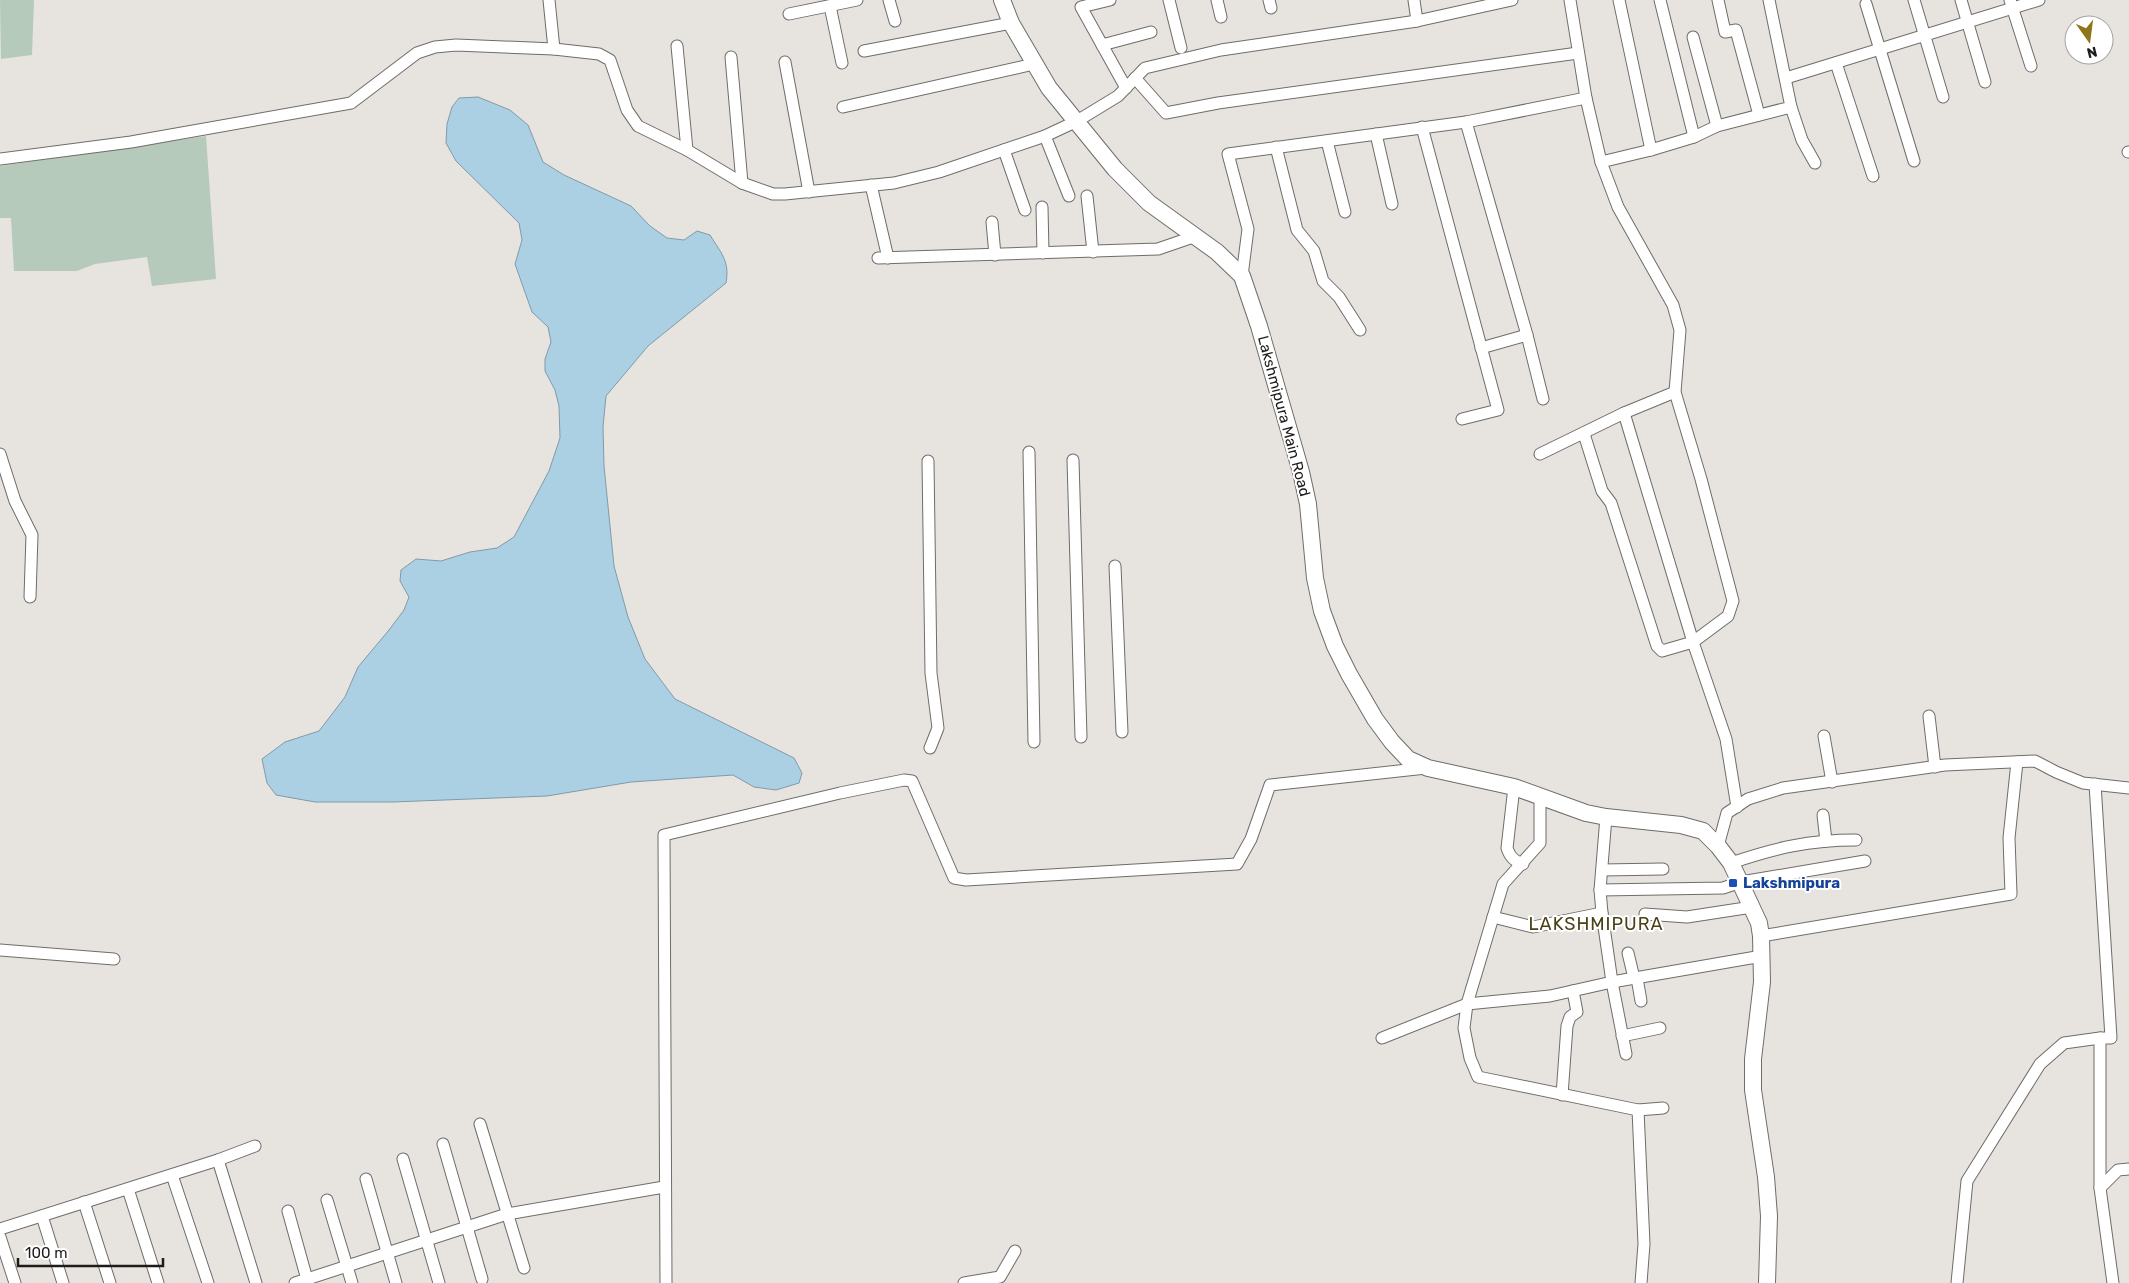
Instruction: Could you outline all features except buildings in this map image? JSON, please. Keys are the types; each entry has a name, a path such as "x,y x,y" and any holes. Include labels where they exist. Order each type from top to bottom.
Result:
{"main road":[{"name":"Lakshmipura Main Road","path":"1002,0 1011,23 1049,88 1115,169 1149,203 1217,252 1242,276 1256,317 1301,472 1308,504 1315,578 1325,620 1349,674 1375,719 1392,742 1408,759 1428,768 1456,776 1514,787 1586,813 1681,826 1703,831 1731,863 1759,923 1761,936 1762,982 1753,1059 1753,1090 1766,1177 1769,1216 1767,1283"}],"street":[{"path":"549,0 554,49"},
{"path":"789,14 857,0"},
{"path":"890,0 895,21"},
{"path":"1110,0 1081,7 1126,88"},
{"path":"1169,0 1181,48"},
{"path":"1217,0 1221,17"},
{"path":"1414,0 1417,21"},
{"path":"0,159 131,142 350,103 418,53 435,47 456,45 554,49 599,54 610,60 627,110 638,126 687,150 742,183 773,194 809,192 894,182 939,172 1045,136 1077,121 1118,96 1145,68 1220,50 1417,21 1467,5 1512,0"},
{"path":"1570,0 1586,98 1601,162 1618,208 1673,305 1680,330 1674,392 1700,479 1732,601 1728,616 1693,642 1662,651 1657,646 1611,503 1602,491 1584,434"},
{"path":"1619,0 1651,150"},
{"path":"1660,0 1694,137"},
{"path":"1718,0 1725,32 1736,30 1759,115"},
{"path":"1770,0 1791,107 1802,140 1815,163"},
{"path":"1914,0 1943,97"},
{"path":"1961,0 1985,82"},
{"path":"1786,78 1968,22 2011,4 2039,0"},
{"path":"835,3 842,63"},
{"path":"1866,4 1914,161"},
{"path":"2011,4 2031,66"},
{"path":"864,51 1011,23"},
{"path":"1102,45 1150,32"},
{"path":"1693,37 1717,126"},
{"path":"677,46 687,150"},
{"path":"1135,78 1166,113 1218,103 1578,53"},
{"path":"731,57 742,183"},
{"path":"785,62 809,192"},
{"path":"1836,63 1873,176"},
{"path":"842,107 1034,64"},
{"path":"1242,276 1248,229 1228,154 1466,122 1586,98"},
{"path":"1601,162 1651,150 1694,137 1717,126 1791,107"},
{"path":"1466,122 1527,335 1543,399"},
{"path":"1422,127 1498,410 1462,419"},
{"path":"1376,134 1392,204"},
{"path":"1045,136 1069,196"},
{"path":"1327,141 1345,212"},
{"path":"1276,147 1297,230 1314,251 1323,281 1342,302 1360,330"},
{"path":"1004,150 1025,210"},
{"path":"871,185 883,258 1158,249 1196,236"},
{"path":"1087,196 1093,252"},
{"path":"1042,207 1043,253"},
{"path":"992,222 995,255"},
{"path":"1481,348 1527,335"},
{"path":"1540,454 1624,413 1674,392"},
{"path":"1624,413 1693,642 1726,739 1737,807"},
{"path":"1029,452 1034,742"},
{"path":"0,454 15,501 32,535 30,598"},
{"path":"1073,460 1081,737"},
{"path":"928,462 931,673 938,728 930,748"},
{"path":"1115,566 1122,732"},
{"path":"1929,716 1935,767"},
{"path":"1824,736 1832,782"},
{"path":"1718,846 1727,813 1748,799 1784,788 1935,767 2035,761 2083,783 2129,788"},
{"path":"1761,936 2011,894 2009,838 2017,762"},
{"path":"666,1283 664,1187 664,835 821,797 904,780 912,781 954,878 966,880 1237,864 1251,839 1270,785 1428,768"},
{"path":"1957,1283 1967,1181 2040,1064 2064,1043 2111,1038 2095,784"},
{"path":"1514,787 1507,848 1509,856 1523,864"},
{"path":"1540,796 1540,843 1503,884 1467,1004 1464,1028 1470,1058 1478,1077 1638,1110 1663,1108"},
{"path":"1823,815 1826,841"},
{"path":"1606,817 1600,890 1612,982 1626,1054"},
{"path":"1731,863 1792,845 1856,840"},
{"path":"1600,890 1724,888 1741,882 1865,861"},
{"path":"1602,870 1663,868"},
{"path":"1645,914 1687,917 1752,907"},
{"path":"1493,917 1534,927 1602,913"},
{"path":"0,950 114,959"},
{"path":"1628,953 1641,1001"},
{"path":"1382,1038 1467,1004 1550,996 1612,982 1762,956"},
{"path":"1562,1094 1567,1026 1570,1017 1576,1012 1573,991"},
{"path":"1622,1036 1660,1028"},
{"path":"2100,1038 2100,1188 2113,1283"},
{"path":"1638,1110 1644,1244 1641,1283"},
{"path":"480,1124 524,1268"},
{"path":"443,1144 482,1279"},
{"path":"0,1229 172,1175 255,1146"},
{"path":"403,1159 438,1283"},
{"path":"218,1160 256,1283"},
{"path":"2100,1188 2118,1170 2129,1169"},
{"path":"172,1175 208,1283"},
{"path":"366,1179 396,1283"},
{"path":"295,1283 308,1281 347,1266 508,1214 664,1187"},
{"path":"128,1189 158,1283"},
{"path":"327,1200 352,1283"},
{"path":"84,1202 110,1283"},
{"path":"288,1211 308,1281"},
{"path":"42,1216 63,1283"},
{"path":"0,1237 15,1283"},
{"path":"964,1283 1000,1277 1015,1251"}],"green space":[{"path":"0,0 34,0 32,55 1,59"},
{"path":"206,136 216,279 152,286 147,257 95,264 77,271 14,271 11,218 0,218 0,166"}],"water":[{"path":"478,97 510,110 528,125 543,162 564,175 631,206 650,226 667,238 684,240 697,231 710,235 724,258 727,269 726,283 648,346 606,396 603,427 604,466 614,566 628,617 645,659 675,699 794,758 802,773 799,783 776,790 754,787 733,775 631,782 547,796 393,802 315,802 276,795 267,783 262,759 285,742 319,731 345,697 358,667 404,610 409,597 400,581 401,570 416,559 441,561 470,552 497,548 514,537 549,471 560,438 559,406 555,390 545,371 545,359 551,342 548,327 532,312 515,264 522,240 519,223 456,161 446,143 447,124 452,107 459,98"}],"place":[{"name":"Lakshmipura","path":"1733,883"}],"district":[{"name":"LAKSHMIPURA","path":"1596,924"}]}
